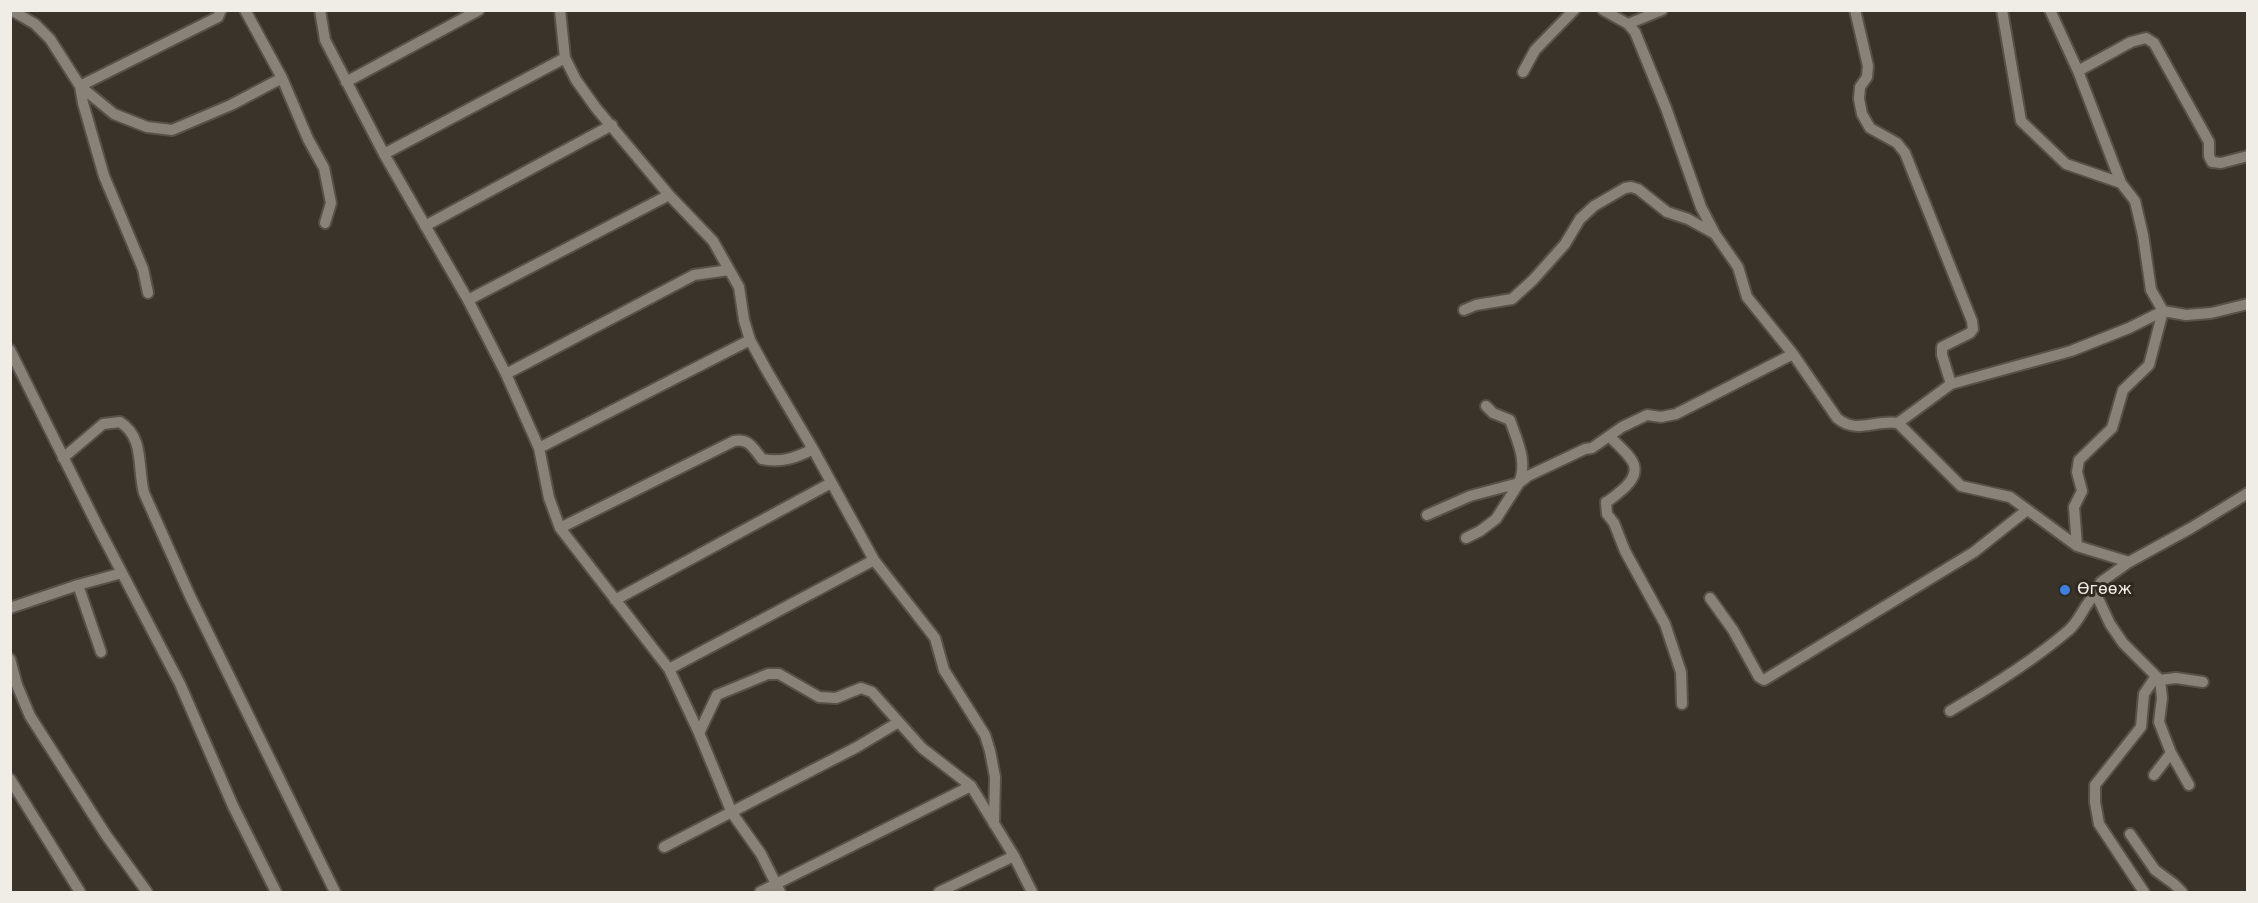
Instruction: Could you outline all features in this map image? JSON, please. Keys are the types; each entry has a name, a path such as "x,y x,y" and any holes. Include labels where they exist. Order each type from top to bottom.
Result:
{"street":[{"path":"11,10 35,24 50,39 80,86 114,114 147,127 172,130 231,105 282,78"},
{"path":"80,86 218,17 221,10"},
{"path":"245,10 282,78 326,176 331,203 325,223"},
{"path":"320,10 325,39 346,82 384,154 468,300 506,374 539,448 549,498 560,528 669,669 699,733 732,813 760,854 778,888"},
{"path":"346,82 478,10"},
{"path":"1523,72 1535,50 1574,10"},
{"path":"1603,10 1628,24 1639,41 1666,108 1701,207 1715,234 1738,267 1747,297 1793,354 1837,418 1845,424 1862,426 1879,422 1898,423 1951,384 2071,351 2129,328 2163,311 2186,315 2211,313 2247,304"},
{"path":"1628,24 1662,10"},
{"path":"2002,10 2021,121 2066,164 2121,183"},
{"path":"2050,10 2078,71 2121,183 2135,201 2143,235 2151,290 2163,311 2149,364 2123,390 2112,428 2079,460 2077,472 2082,491 2074,507 2077,546"},
{"path":"558,12 565,58 576,80 596,108 669,195 712,241 739,287 744,321 750,340 874,560 935,638 944,670 985,735 996,777 994,824"},
{"path":"1859,12 1868,66 1867,77 1860,87 1859,99 1862,114 1870,128 1897,142 1905,153 1972,321 1973,329 1970,333 1942,347 1941,355 1951,384"},
{"path":"2078,71 2131,42 2146,38 2154,43 2209,142 2209,156 2212,162 2221,163 2247,156"},
{"path":"384,154 565,58"},
{"path":"80,86 104,176 143,269 148,293"},
{"path":"425,226 612,125"},
{"path":"1464,310 1476,305 1512,299 1533,280 1565,244 1580,219 1594,206 1625,188 1638,189 1667,212 1688,219 1715,234"},
{"path":"468,300 669,195"},
{"path":"506,374 694,275 729,270"},
{"path":"539,448 750,340"},
{"path":"10,350 180,684 233,806 276,892"},
{"path":"1428,515 1470,496 1519,483 1528,476 1585,449 1592,448 1622,427 1647,415 1661,417 1676,414 1793,354"},
{"path":"1466,538 1496,519 1519,483 1523,471 1522,457 1510,420 1493,413 1486,406"},
{"path":"63,458 103,424 120,422 130,428 140,456 141,484 148,503 190,596 335,892"},
{"path":"1898,423 1961,486 2010,497 2077,546 2129,562"},
{"path":"1610,437 1626,452 1636,467 1636,475 1606,502 1607,514 1614,523 1625,551 1665,624 1681,672 1682,704"},
{"path":"560,528 734,441 743,439 750,442 762,459 772,461 796,457 813,449"},
{"path":"615,600 831,483"},
{"path":"1950,711 1980,693 2071,628 2082,616 2084,606 2096,594 2101,582 2129,562 2192,528 2247,493"},
{"path":"1710,598 1732,630 1759,677 1764,680 1974,552 2027,510"},
{"path":"669,669 874,560"},
{"path":"10,608 122,573"},
{"path":"78,585 102,652"},
{"path":"2096,594 2110,624 2123,643 2158,678 2162,698 2159,722 2171,753 2189,785"},
{"path":"10,659 30,716 106,835 147,892"},
{"path":"699,733 717,695 768,674 779,674 819,697 836,698 861,688 872,692 897,723 922,748 970,786 1014,856 1032,892"},
{"path":"2144,892 2099,824 2095,785 2141,727 2144,694 2158,678 2203,682"},
{"path":"664,847 857,747 897,723"},
{"path":"2154,775 2171,753"},
{"path":"10,780 80,892"},
{"path":"760,892 778,888 970,786"},
{"path":"2130,834 2155,870 2182,892"},
{"path":"939,892 1014,856"}],"place":[{"name":"Өгөөж","path":"2065,590"}]}
